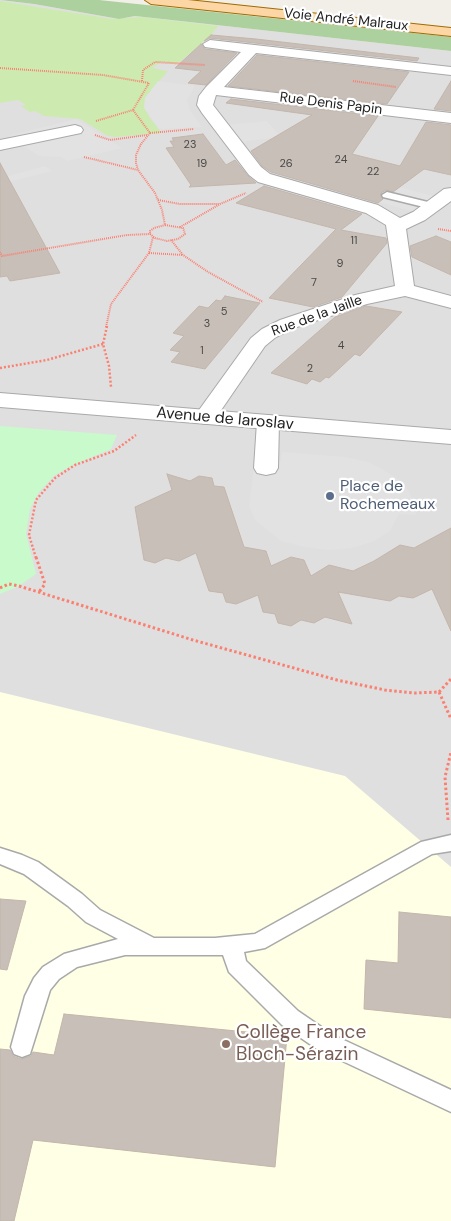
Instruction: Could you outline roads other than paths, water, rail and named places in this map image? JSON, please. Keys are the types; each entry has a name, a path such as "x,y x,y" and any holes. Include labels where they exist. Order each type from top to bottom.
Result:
{"main road":[{"name":"Voie André Malraux","path":"151,0 451,32"}],"street":[{"path":"210,44 451,71"},
{"path":"252,49 211,90 205,105 255,171 272,181 372,208 386,215 396,226 405,290 451,302"},
{"name":"Rue Denis Papin","path":"211,90 451,118"},
{"path":"0,145 75,130"},
{"path":"396,226 418,216 450,193"},
{"name":"Rue de la Jaille","path":"205,417 258,342 268,333 287,324 362,299 405,290"},
{"name":"Avenue de Iaroslav","path":"0,400 451,437"},
{"path":"266,468 268,422"}],"lane":[{"path":"388,195 432,206"},
{"path":"22,1047 36,996 42,984 51,973 71,960 125,946 215,947 258,942 450,835"},
{"path":"0,856 15,860 32,868 93,916 149,945"},
{"path":"231,945 237,966 290,1018 325,1042 451,1101"}],"place":[{"name":"Place de Rochemeaux","path":"330,496"},
{"name":"Collège France Bloch-Sérazin","path":"226,1044"}]}
